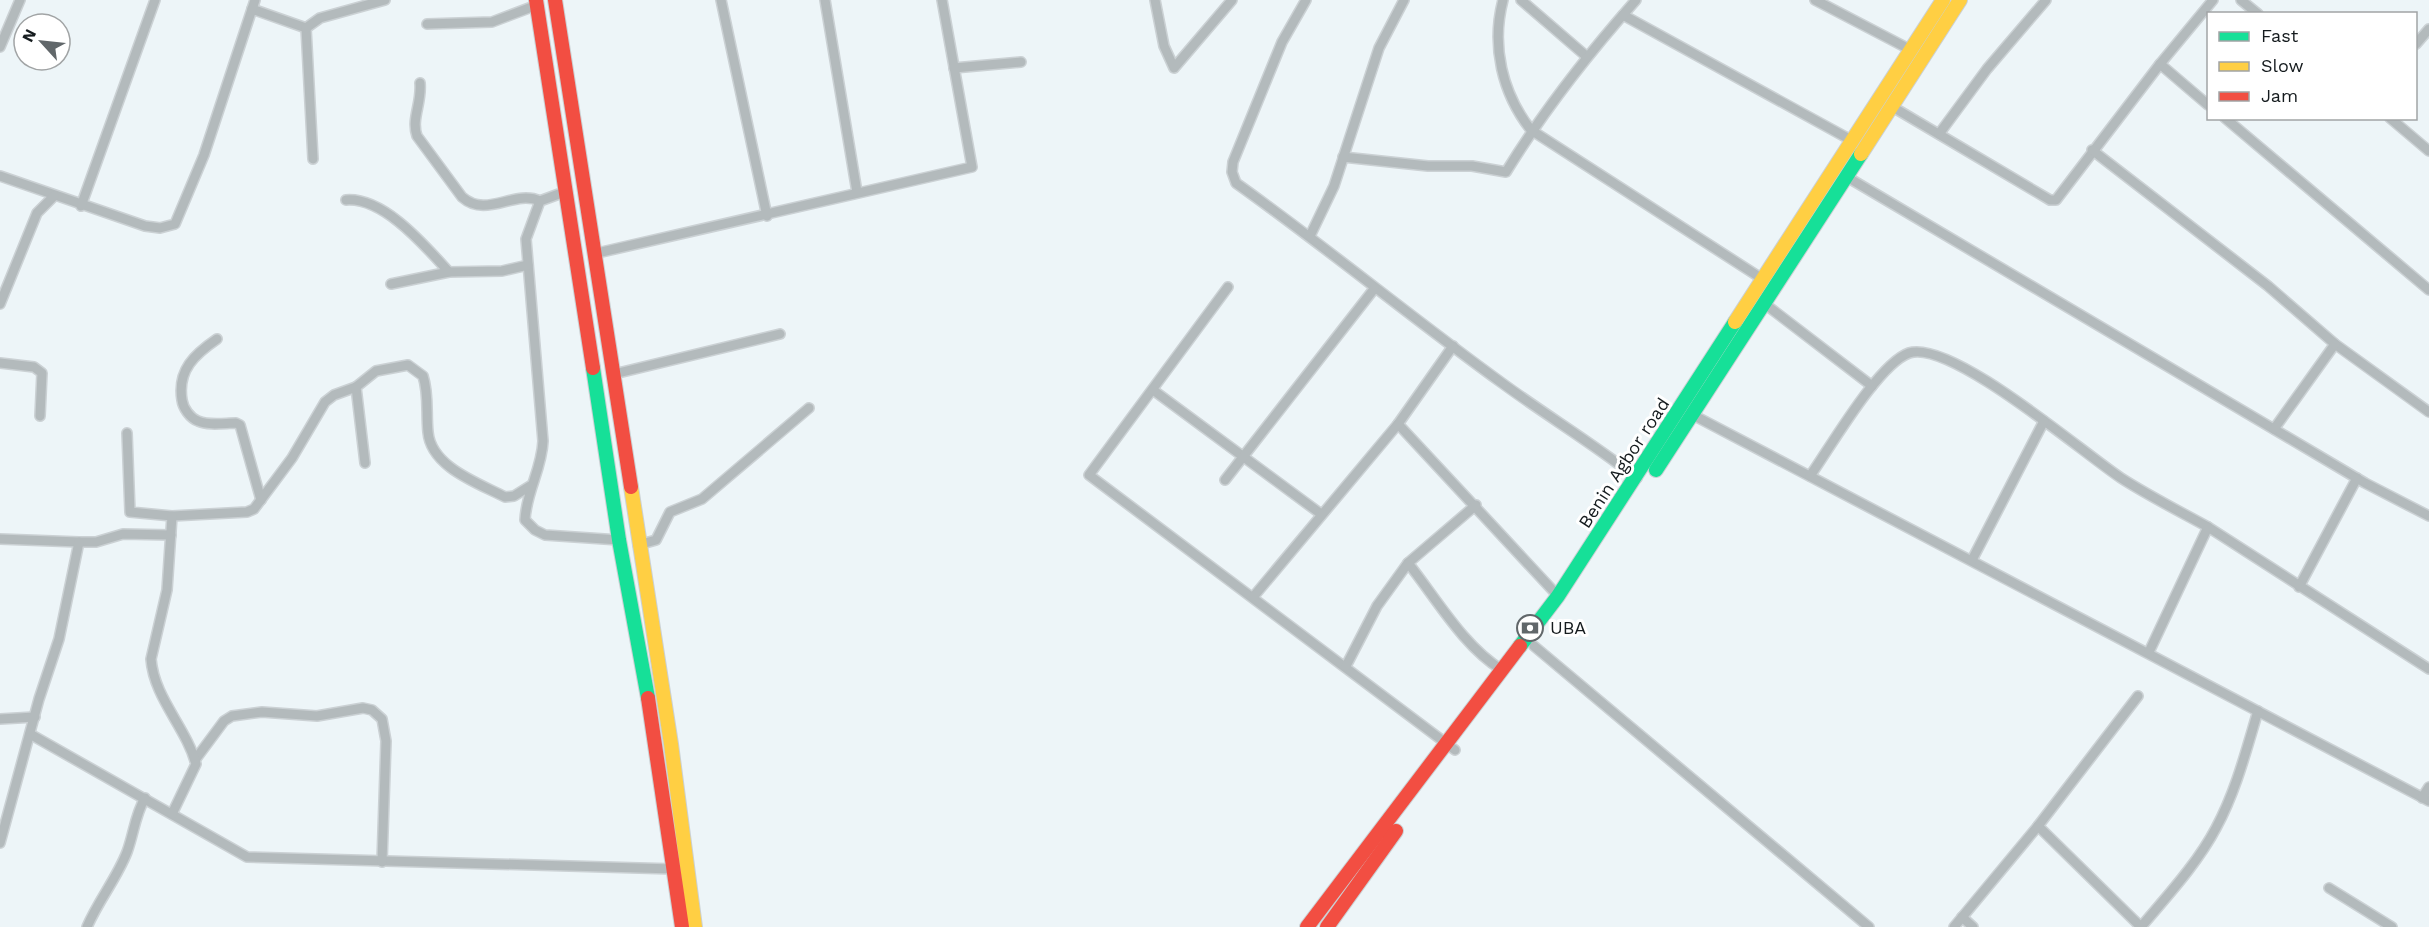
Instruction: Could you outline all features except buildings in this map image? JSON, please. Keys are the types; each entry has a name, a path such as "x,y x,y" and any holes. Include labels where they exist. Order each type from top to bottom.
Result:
{"highway":[{"path":"555,0 578,138 592,255 614,374 638,545 671,744 695,927"},
{"name":"Benin Agbor road","path":"1327,927 1502,670 1558,596 1637,478 1851,140 1943,0"},
{"name":"Benin Agbor road","path":"1307,927 1534,646 1582,580 1693,415 1960,0"},
{"path":"536,3 567,191 619,540 653,722 682,927"}],"street":[{"path":"0,47 20,0"},
{"path":"81,206 155,0"},
{"path":"306,28 320,18 385,0"},
{"path":"721,0 766,216"},
{"path":"825,0 857,192"},
{"path":"592,255 972,167 942,0"},
{"path":"1155,0 1164,46 1174,68 1232,0"},
{"path":"1306,0 1282,42 1232,172 1236,183 1310,236 1374,289 1637,478"},
{"path":"1310,236 1334,186 1379,48 1404,0"},
{"path":"1503,0 1497,23 1502,72 1514,109 1531,130 1764,280"},
{"path":"1521,0 1586,56"},
{"path":"1344,157 1428,165 1472,166 1506,172 1531,130 1586,56 1636,0"},
{"path":"1815,0 1911,50"},
{"path":"1939,134 1987,69 2046,0"},
{"path":"1891,106 2053,201 2213,0"},
{"path":"2241,0 2256,12"},
{"path":"427,24 492,22 536,3"},
{"path":"0,176 81,206 145,226 168,227 175,224 204,155 254,4 306,28"},
{"path":"1623,15 1851,140"},
{"path":"306,28 313,159"},
{"path":"2417,42 2429,29"},
{"path":"954,68 1021,62"},
{"path":"2160,64 2207,104"},
{"path":"420,83 422,97 414,128 417,136 462,197 469,203 482,207 525,198 540,201 567,191"},
{"path":"2226,120 2429,290"},
{"path":"2392,120 2429,151"},
{"path":"2092,150 2268,285 2336,344 2429,412"},
{"path":"1847,177 2357,478 2429,516"},
{"path":"0,303 37,213 54,196"},
{"path":"346,200 360,199 370,203 401,224 449,272"},
{"path":"540,201 526,239 543,441 542,459 530,486 525,520 535,530 545,535 619,540"},
{"path":"392,284 449,272 502,271 528,265"},
{"path":"1228,287 1089,475 1254,596 1451,746"},
{"path":"1225,480 1241,456 1374,289"},
{"path":"1765,304 1872,386"},
{"path":"614,374 780,334"},
{"path":"217,339 200,350 186,366 181,383 182,404 191,416 200,422 240,425 261,500"},
{"path":"2274,429 2336,344"},
{"path":"1254,596 1398,424 1453,346"},
{"path":"1810,476 1872,386 1895,363 1909,353 1925,352 1976,374 2121,478 2208,527 2429,669"},
{"path":"0,363 34,367 42,373 40,416"},
{"path":"126,433 130,512 172,516 247,512 254,509 292,458 325,402 334,395 356,387 376,371 408,365 419,371 426,384 428,436 433,449 445,463 505,497 514,496 530,486"},
{"path":"356,387 365,463"},
{"path":"1154,390 1321,514"},
{"path":"638,545 656,540 670,512 702,499 809,408"},
{"path":"1693,415 2426,799 2429,787"},
{"path":"1972,560 2044,422"},
{"path":"1398,424 1476,505 1558,596"},
{"path":"2299,587 2357,478"},
{"path":"1346,666 1377,606 1408,562 1476,505"},
{"path":"172,516 167,591 151,658 152,670 176,724 192,747 195,760 193,775 172,814"},
{"path":"2149,652 2208,527"},
{"path":"0,539 96,542 123,534 171,535"},
{"path":"0,843 59,639 79,542"},
{"path":"1408,562 1459,628 1489,662 1502,670"},
{"path":"1534,646 1869,927"},
{"path":"1954,927 2038,826 2138,696"},
{"path":"195,760 224,721 232,716 262,712 317,716 344,710 372,710 382,719 386,741 382,862"},
{"path":"2038,826 2141,927 2185,874 2216,830 2237,784 2258,711"},
{"path":"0,719 35,717"},
{"path":"30,734 247,856 382,862 674,869"},
{"path":"87,927 98,901 127,852 137,813 145,798"},
{"path":"2329,888 2392,927"},
{"path":"1962,917 1973,927"}],"traffic: fast":[{"path":"1656,470 1861,154"},
{"path":"1520,646 1558,596 1735,322"},
{"path":"593,368 619,540 648,698"}],"traffic: slow":[{"path":"1735,322 1943,0"},
{"path":"1861,154 1960,0"},
{"path":"631,487 671,744 695,927"}],"traffic: jam":[{"path":"536,0 593,368"},
{"path":"555,0 631,487"},
{"path":"1307,927 1520,646"},
{"path":"648,698 682,927"},
{"path":"1327,927 1396,831"}],"place":[{"name":"UBA","path":"1530,628"}]}
